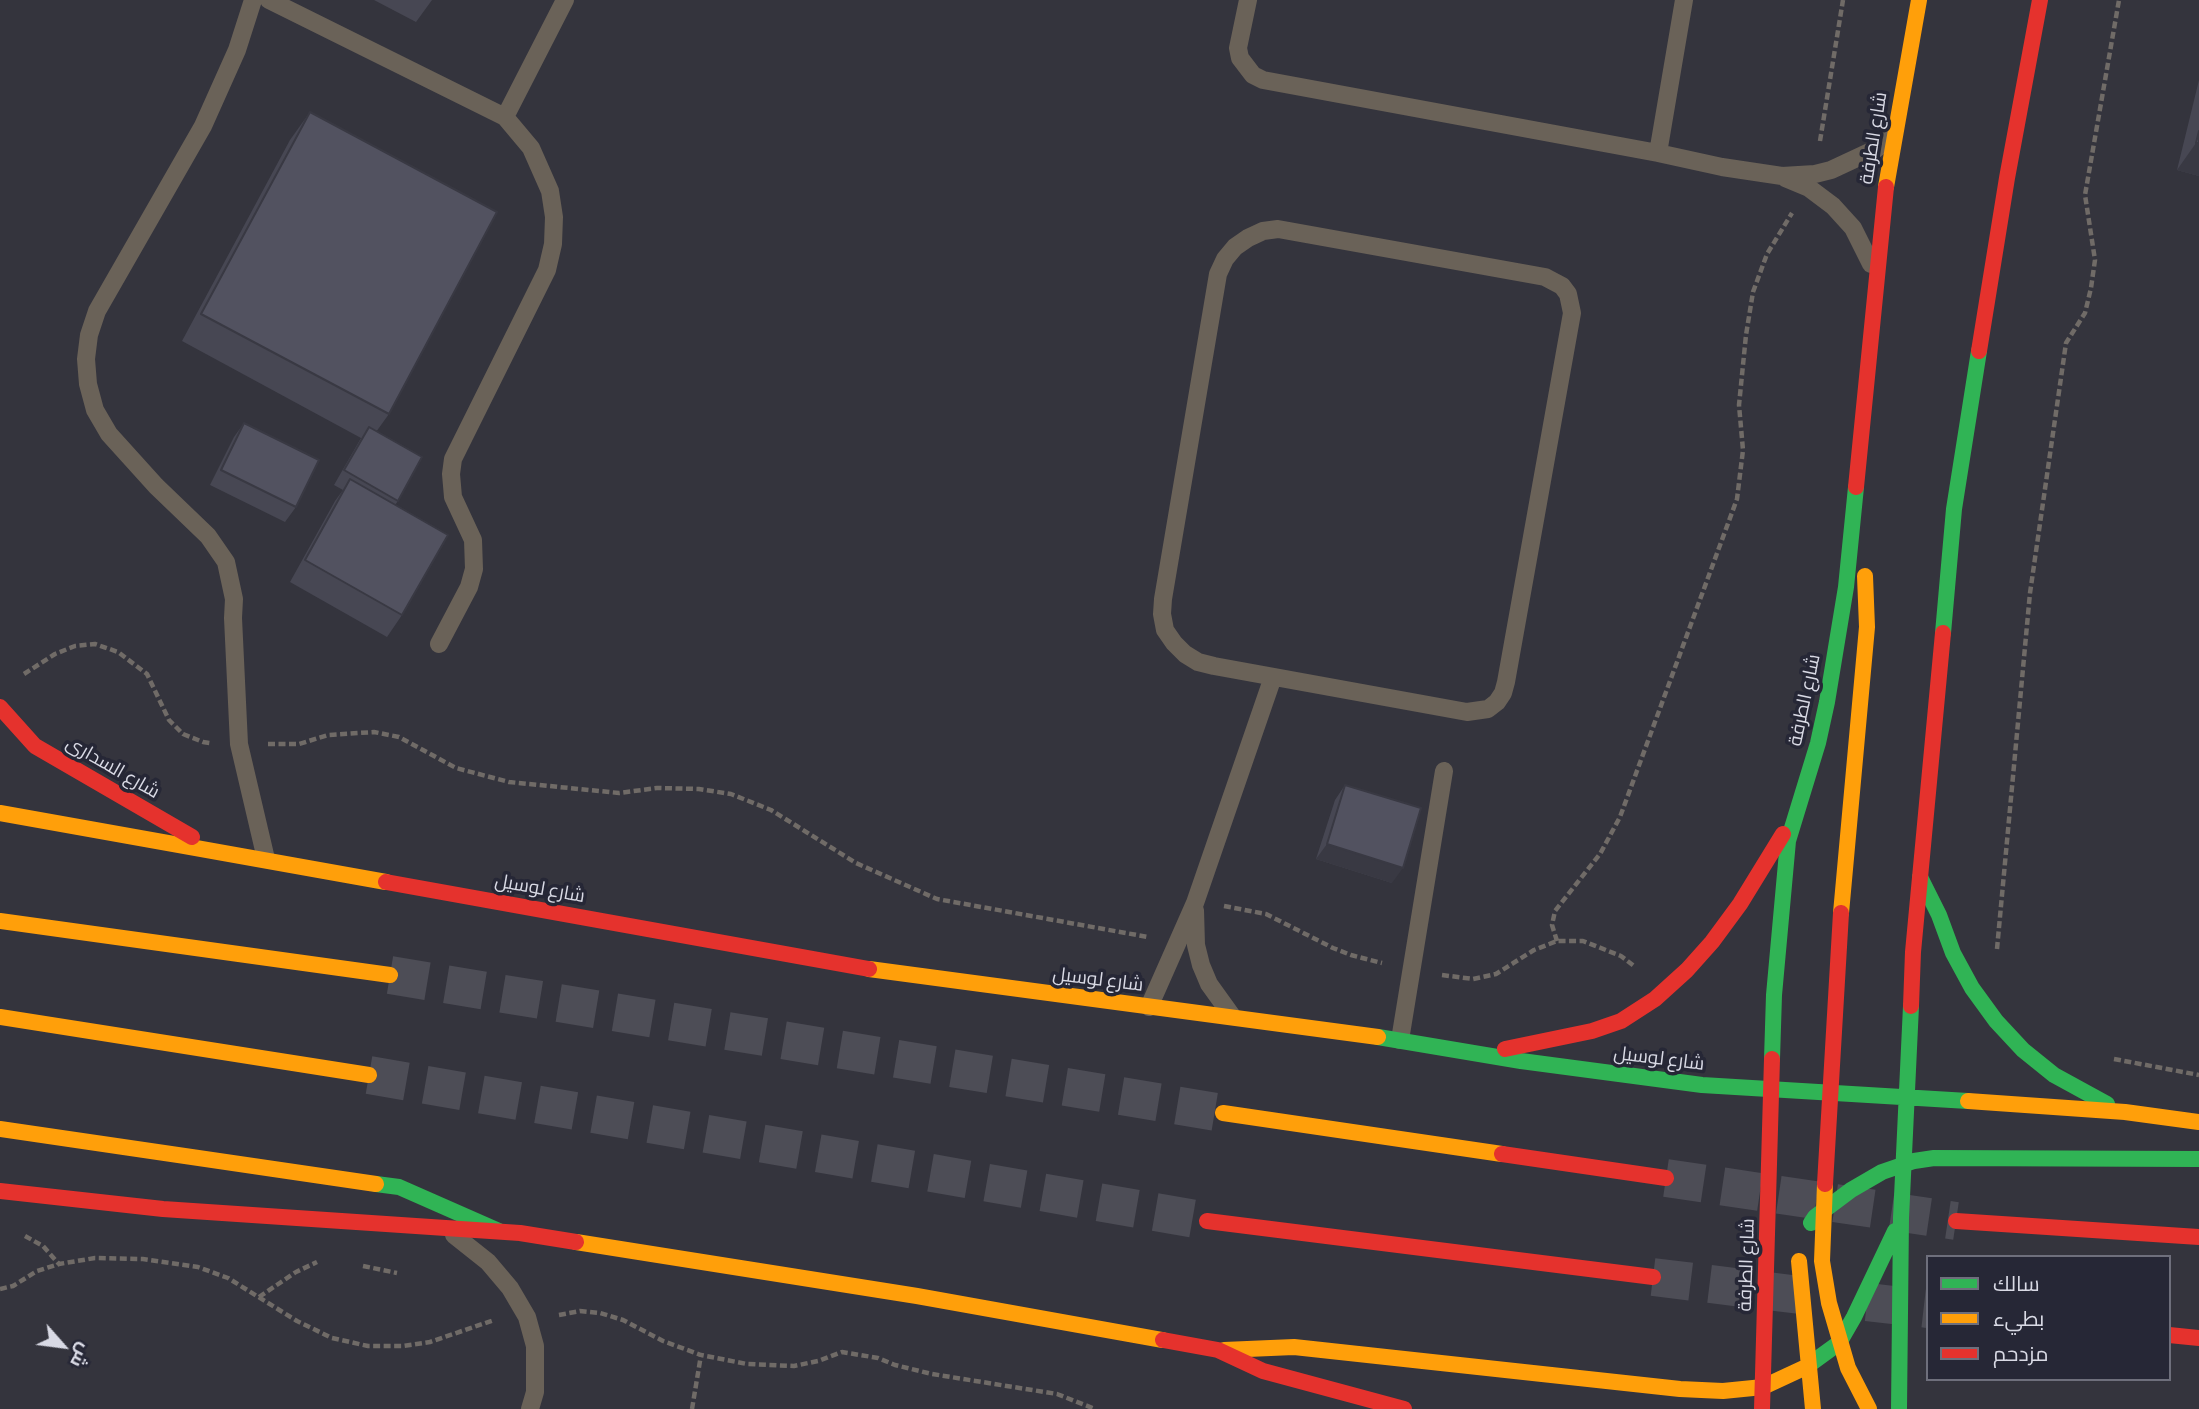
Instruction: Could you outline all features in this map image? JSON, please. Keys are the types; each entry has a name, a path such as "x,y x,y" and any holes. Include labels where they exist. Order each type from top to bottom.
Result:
{"main road":[{"name":"شارع الطرفة","path":"1762,1409 1774,995 1784,873 1795,814 1818,744 1846,587 1887,173 1919,0"},
{"path":"1899,1409 1900,1218 1905,1097 1919,876 1954,509 2007,178 2040,0"},
{"path":"1857,491 1867,627 1845,853 1829,1093 1822,1261 1839,1343 1848,1368 1869,1409"},
{"name":"شارع السدارى","path":"0,707 35,746 215,851"},
{"name":"شارع لوسيل","path":"0,813 890,973 1399,1040 1479,1055 1702,1085 2125,1112 2199,1122"},
{"path":"1479,1055 1592,1031 1621,1021 1656,999 1687,970 1740,904 1795,814"},
{"path":"1919,876 1966,976 1996,1021 2023,1050 2054,1075 2089,1096 2125,1112"},
{"path":"0,921 390,975"},
{"path":"0,1017 369,1075"},
{"path":"1702,1085 1728,1105"},
{"path":"1223,1113 1666,1178"},
{"path":"1750,1123 1770,1150 1787,1183"},
{"path":"0,1129 399,1187 499,1231"},
{"path":"1767,1285 1796,1234 1815,1217 1861,1184 1882,1172 1903,1165 1934,1158 2199,1159"},
{"path":"0,1191 163,1209 499,1231 918,1296 1218,1350 1294,1348 1680,1389 1723,1391 1763,1387 1809,1366 1839,1343 1900,1218"},
{"path":"1207,1221 1653,1277"},
{"path":"1956,1221 2199,1237"},
{"path":"1796,1234 1814,1409"},
{"path":"2171,1335 2199,1338"},
{"path":"1218,1350 1263,1371 1404,1409"}],"lane":[{"path":"253,0 237,50 203,127 97,311 89,335 86,359 88,384 95,410 109,434 156,486 208,536 226,562 234,599 239,744 266,859"},
{"path":"270,0 505,117 531,148 541,165 550,191 554,217 553,244 547,270 453,459 453,497 473,540 474,569 469,587 439,644"},
{"path":"505,117 565,0"},
{"path":"1248,0 1238,48 1240,58 1252,75 1263,80 1722,167 1812,181 1876,149 1895,133"},
{"path":"1658,153 1684,0"},
{"path":"1812,181 1853,228 1867,254 1876,283"},
{"path":"1278,229 1545,277 1562,286 1568,294 1572,313 1506,682 1497,702 1488,709 1466,712 1273,677 1198,662 1174,643 1165,630 1162,614 1217,282 1225,259 1235,247 1248,238 1263,231 1278,229"},
{"path":"1149,1007 1195,903 1273,677"},
{"path":"1399,1040 1444,771"},
{"path":"1195,903 1196,945 1201,965 1209,984 1234,1018"},
{"path":"443,1227 488,1262 510,1288 527,1317 536,1346 535,1392 530,1409"}],"path":[{"path":"1557,941 1552,925 1555,911 1600,854 1620,817 1737,499 1742,450 1739,405 1753,292 1767,254 1812,181 1843,0"},
{"path":"1997,955 2030,593 2066,342 2085,313 2091,288 2095,260 2085,195 2119,0"},
{"path":"22,676 55,654 75,646 95,644 118,652 134,662 147,674 169,720 183,734 203,742 299,744 328,735 374,732 399,737 456,768 509,782 619,793 657,788 699,789 731,794 771,810 856,863 937,899 1136,934 1177,944"},
{"path":"2110,1059 2199,1075"},
{"path":"14,1232 43,1246 59,1264"},
{"path":"260,1297 296,1272 321,1261"},
{"path":"359,1265 397,1273"},
{"path":"692,1409 701,1355"}],"building":[{"path":"310,112 497,212 389,414 201,314"},
{"path":"244,423 319,460 296,507 221,470"},
{"path":"369,427 422,457 398,501 344,470"},
{"path":"350,479 448,535 402,615 305,560"},
{"path":"1345,785 1421,808 1403,868 1327,844"}],"tunnel":[{"path":"390,975 1223,1113"},
{"path":"369,1075 1207,1221"},
{"path":"1666,1178 1956,1221"},
{"path":"1653,1277 1800,1295"},
{"path":"1867,1302 1926,1309"}],"traffic: fast":[{"path":"1943,633 1954,509 1979,351"},
{"path":"1772,1059 1774,995 1788,841 1818,743 1827,702 1846,587 1856,487"},
{"path":"1920,877 1939,915 1953,953 1972,988 1996,1021 2023,1050 2054,1075 2107,1104"},
{"path":"1899,1409 1901,1218 1911,1006"},
{"path":"1378,1037 1521,1061 1702,1085 1968,1101"},
{"path":"1811,1223 1851,1190 1882,1172 1914,1161 1934,1158 2199,1159"},
{"path":"376,1184 399,1187 499,1231"},
{"path":"1806,1367 1839,1343 1895,1231"}],"traffic: slow":[{"path":"1886,187 1919,0"},
{"path":"1841,913 1867,627 1865,576"},
{"path":"0,813 386,882"},
{"path":"0,921 390,975"},
{"path":"869,969 1378,1037"},
{"path":"0,1017 369,1075"},
{"path":"1968,1101 2125,1112 2199,1122"},
{"path":"1223,1113 1502,1154"},
{"path":"0,1129 376,1184"},
{"path":"1825,1184 1822,1261 1829,1303 1848,1368 1869,1409"},
{"path":"576,1242 917,1296 1163,1340"},
{"path":"1799,1261 1813,1409"},
{"path":"1224,1350 1294,1347 1680,1389 1723,1391 1763,1387 1806,1367"}],"traffic: jam":[{"path":"1979,351 2040,0"},
{"path":"1856,487 1886,187"},
{"path":"1911,1006 1913,952 1943,633"},
{"path":"0,707 35,746 192,837"},
{"path":"1505,1049 1592,1031 1621,1021 1655,999 1687,970 1712,942 1740,904 1783,834"},
{"path":"386,882 869,969"},
{"path":"1825,1184 1841,913"},
{"path":"1762,1409 1772,1059"},
{"path":"1502,1154 1666,1178"},
{"path":"0,1191 163,1209 520,1233 576,1242"},
{"path":"1207,1221 1653,1277"},
{"path":"1956,1221 2199,1237"},
{"path":"2171,1335 2199,1338"},
{"path":"1163,1340 1218,1350 1263,1371 1404,1409"}]}
